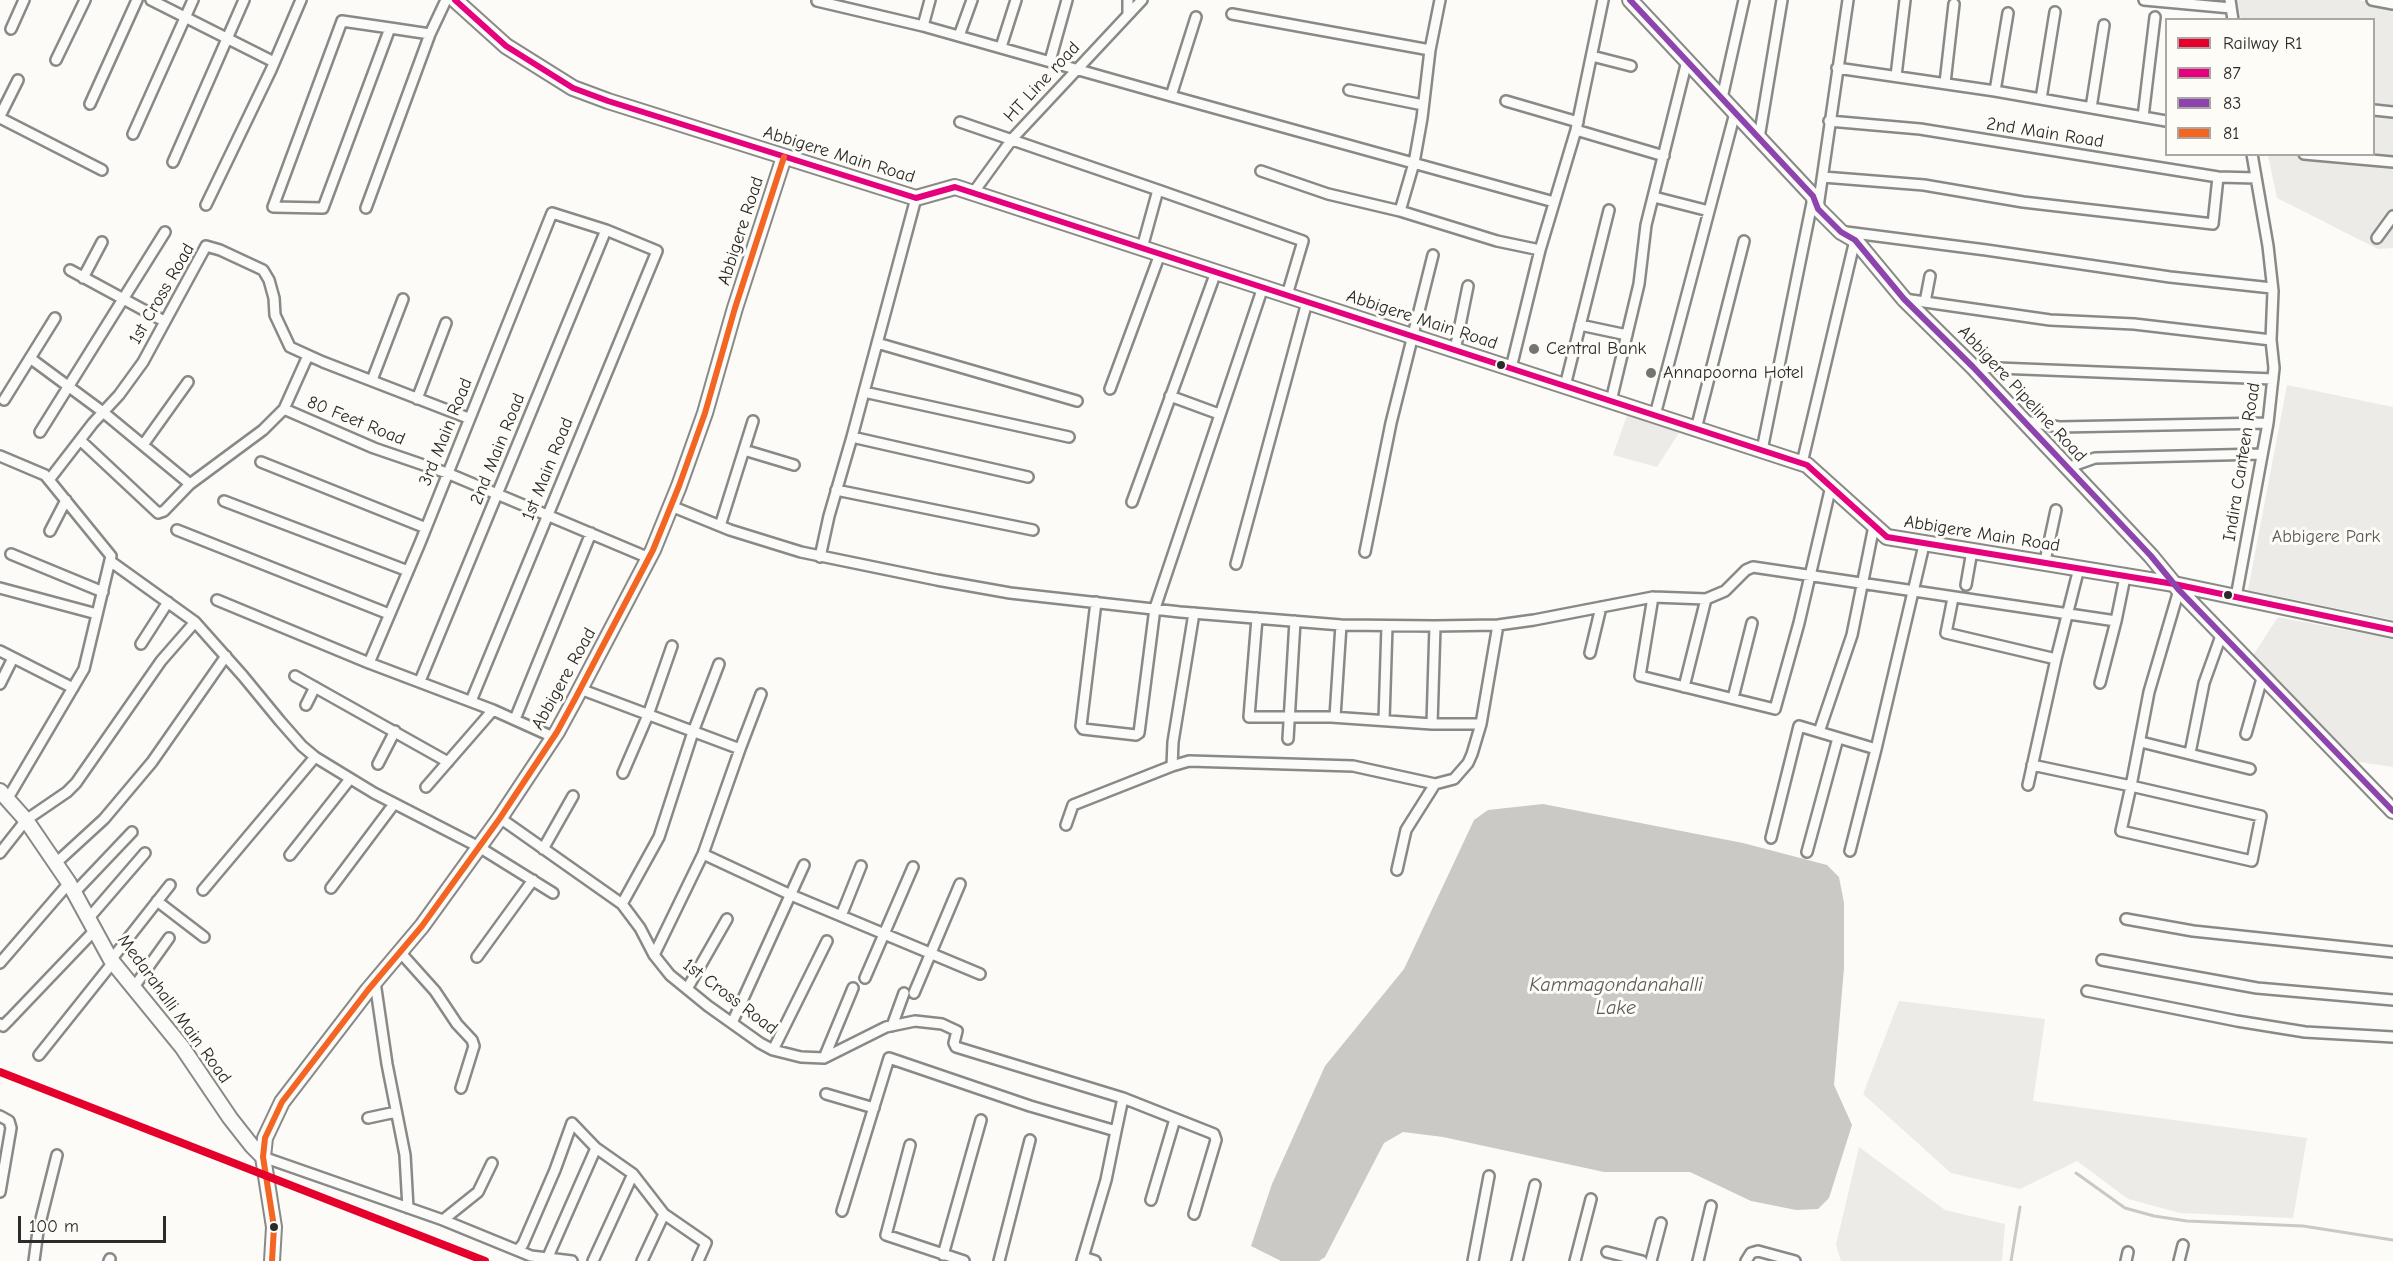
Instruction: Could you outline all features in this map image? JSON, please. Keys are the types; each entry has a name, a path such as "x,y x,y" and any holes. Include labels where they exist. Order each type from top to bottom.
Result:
{"street":[{"path":"11,29 24,0"},
{"path":"56,60 85,0"},
{"path":"90,104 137,0"},
{"path":"151,0 274,62"},
{"path":"133,134 193,0"},
{"path":"173,162 244,0"},
{"path":"206,205 301,0"},
{"path":"366,208 430,34 446,0"},
{"name":"Abbigere Main Road","path":"455,0 506,46 573,88 916,198 955,187 1802,463 1887,537 1923,545 2045,561 2236,597 2393,630"},
{"path":"923,26 930,0"},
{"path":"959,36 972,0"},
{"path":"1001,47 1016,0"},
{"path":"1050,61 1067,0"},
{"path":"1128,0 1128,15"},
{"name":"HT Line road","path":"973,193 1013,138 1142,0"},
{"path":"1400,211 1414,163 1430,50 1440,0"},
{"path":"1511,368 1540,250 1577,126 1603,0"},
{"name":"Abbigere Pipeline Road","path":"1630,0 1759,138 1841,232 1855,240 1904,298 1973,367 2151,556 2177,587 2393,811"},
{"path":"1722,98 1744,0"},
{"path":"1759,138 1782,0"},
{"path":"1762,450 1815,202 1823,177 1829,121 1848,0"},
{"path":"1896,76 1905,0"},
{"path":"2144,0 2230,4"},
{"path":"2372,0 2393,4"},
{"path":"817,1 1001,47 1554,202"},
{"path":"1945,83 1954,4"},
{"path":"2041,99 2055,12"},
{"path":"1995,91 2008,13"},
{"path":"1232,14 1430,50"},
{"path":"1171,96 1196,17"},
{"path":"2143,117 2156,17"},
{"path":"390,28 323,208 273,207 342,21 390,28 430,34"},
{"path":"2091,108 2104,25"},
{"path":"1592,56 1631,66"},
{"path":"1611,401 1639,284 1646,225 1687,61"},
{"path":"1837,68 1995,91 2165,121"},
{"path":"18,80 0,117 102,170"},
{"path":"1349,90 1423,105"},
{"path":"1506,101 1664,156"},
{"path":"2375,110 2393,112"},
{"path":"1655,415 1736,113"},
{"name":"2nd Main Road","path":"1829,121 1920,129 2218,177 2256,178"},
{"path":"960,122 1013,138 1303,241 1287,295"},
{"name":"Indira Canteen Road","path":"2236,597 2268,423 2273,379 2272,288 2268,246 2252,156"},
{"path":"2326,156 2393,162"},
{"name":"Abbigere Road","path":"263,1157 265,1138 282,1102 375,982 422,926 500,818 553,737 649,558 671,506 705,412 735,308 784,157"},
{"path":"1261,171 1328,194 1400,211 1497,241 1540,250"},
{"path":"1823,177 1923,185 2022,202 2213,224 2218,177"},
{"path":"1142,248 1158,190"},
{"path":"1654,197 1709,211"},
{"path":"820,556 916,198"},
{"path":"1565,386 1609,210"},
{"name":"3rd Main Road","path":"369,663 426,528 468,418 552,213 606,230"},
{"path":"2377,238 2393,216"},
{"name":"2nd Main Road","path":"420,681 606,230"},
{"name":"1st Main Road","path":"471,701 657,251 606,230"},
{"path":"40,432 165,232"},
{"path":"1841,232 1986,250 2129,272 2272,288"},
{"path":"1802,463 1855,240"},
{"path":"1696,429 1744,241"},
{"path":"84,278 102,242"},
{"name":"1st Cross Road","path":"49,480 119,395 142,362 206,246 263,270 272,289 275,315 290,347 468,418"},
{"path":"1110,389 1160,254"},
{"path":"1365,552 1391,423 1433,255"},
{"path":"70,270 164,321"},
{"path":"1132,502 1216,272"},
{"path":"1925,302 1929,276"},
{"path":"1455,350 1468,286"},
{"path":"1096,602 1081,726 1083,729 1136,735 1139,733 1155,608 1263,288"},
{"path":"1904,298 2050,320 2134,324 2271,340"},
{"path":"372,380 403,299"},
{"path":"1236,564 1307,302"},
{"path":"4,400 55,318"},
{"path":"417,399 446,323"},
{"path":"1580,325 1627,335"},
{"path":"877,343 1077,401"},
{"path":"30,358 103,412 190,484"},
{"path":"80,440 158,513 164,511 190,484 263,430 284,409 306,360"},
{"path":"1973,367 2273,379"},
{"path":"143,445 188,382"},
{"path":"864,392 1069,437"},
{"path":"1170,396 1219,414"},
{"name":"80 Feet Road","path":"284,409 374,448 447,473 649,558"},
{"path":"720,526 753,421"},
{"path":"2023,421 2059,427 2268,423"},
{"path":"852,437 1028,477"},
{"path":"744,450 794,465"},
{"path":"2067,468 2095,458 2262,454"},
{"path":"0,456 45,475 111,556 84,669 4,795"},
{"path":"261,462 426,528"},
{"path":"1653,597 1640,675 1775,709 1799,623 1831,486"},
{"path":"836,490 1033,530"},
{"path":"50,531 66,500"},
{"path":"224,501 408,571"},
{"path":"671,506 720,526 820,556 1010,592 1194,613 1341,625 1498,625 1653,597 1707,599 1725,591 1746,570 1753,567 2116,621"},
{"path":"2045,561 2056,510"},
{"path":"1819,732 1852,635 1874,526"},
{"path":"177,530 389,614"},
{"path":"515,719 591,533"},
{"path":"1850,850 1923,545"},
{"path":"1966,585 1972,551"},
{"path":"11,554 103,592"},
{"path":"110,561 195,622 287,729 315,757 394,804 479,847 553,893"},
{"path":"2028,784 2066,614 2079,568"},
{"path":"2100,683 2125,577"},
{"path":"2032,765 2131,786 2261,816 2252,861 2121,831 2131,786 2141,742 2149,692 2177,587"},
{"path":"0,588 97,614"},
{"path":"1953,598 1946,633 2056,659"},
{"path":"1684,687 1707,599"},
{"path":"217,600 369,663 471,701 553,737"},
{"path":"141,644 168,602"},
{"path":"1590,653 1601,607"},
{"path":"1172,766 1173,742 1194,613"},
{"path":"1257,618 1249,717 1335,717 1432,724 1480,723"},
{"path":"1288,739 1295,621"},
{"path":"0,854 26,820 68,792 76,783 161,661 195,622"},
{"path":"1732,698 1752,622"},
{"path":"1335,717 1341,625"},
{"path":"1066,825 1073,805 1189,761 1353,766 1435,784 1454,779 1468,763 1480,723 1498,625"},
{"path":"1384,720 1387,626"},
{"path":"1432,724 1435,626"},
{"path":"2190,753 2204,683 2222,633"},
{"path":"623,773 648,715 672,646"},
{"path":"0,651 73,688"},
{"path":"56,863 98,825 152,762 226,656"},
{"path":"0,684 13,658"},
{"path":"622,904 659,837 693,732 719,664"},
{"path":"2246,734 2263,675"},
{"path":"295,676 448,762"},
{"path":"306,705 315,687"},
{"path":"580,689 740,749"},
{"path":"654,955 703,854 761,694"},
{"path":"426,787 493,710"},
{"path":"1771,838 1799,726 1876,749"},
{"path":"378,764 395,731"},
{"path":"1807,852 1838,738"},
{"path":"2141,742 2250,769"},
{"path":"202,890 315,757"},
{"path":"290,855 350,779"},
{"path":"1397,870 1406,830 1435,784"},
{"name":"Medarahalli Main Road","path":"4,795 26,820 72,887 112,960 182,1047 252,1146 263,1157"},
{"path":"543,849 573,796"},
{"path":"331,888 394,804"},
{"name":"1st Cross Road","path":"500,818 622,904 640,928 654,955 670,975 732,1023 773,1050 801,1057 824,1058"},
{"path":"0,963 72,887 132,832"},
{"path":"0,1024 3,1026 10,1019 91,925 145,853"},
{"path":"703,854 791,895 980,974"},
{"path":"732,1023 804,865"},
{"path":"841,916 861,866"},
{"path":"865,978 913,867"},
{"path":"477,957 533,880"},
{"path":"892,1026 931,953 960,884"},
{"path":"39,1055 170,885"},
{"path":"157,901 204,936"},
{"path":"687,989 727,919"},
{"path":"2126,919 2193,931 2393,952"},
{"path":"134,987 169,939"},
{"path":"773,1050 827,941"},
{"path":"400,952 435,991 457,1024 472,1040 474,1046 461,1088"},
{"path":"2102,960 2257,988 2393,1000"},
{"path":"375,982 387,1064 405,1155 408,1208"},
{"path":"824,1058 853,988"},
{"path":"2087,991 2237,1022 2294,1030 2393,1037"},
{"path":"824,1058 892,1026 915,1021 942,1024 957,1031 954,1043 956,1047 1123,1098 1216,1135 1194,1214"},
{"path":"842,1211 889,1058 1030,1106 1116,1131"},
{"path":"825,1094 874,1108"},
{"path":"1095,1261 1083,1259 1106,1179 1123,1098"},
{"path":"368,1118 396,1112"},
{"path":"0,1116 9,1121 11,1128 0,1192"},
{"path":"1151,1200 1175,1119"},
{"path":"943,1255 981,1120"},
{"path":"518,1250 523,1244 555,1170 572,1123 596,1148 633,1174 664,1214 706,1243 698,1261"},
{"path":"999,1261 1030,1140"},
{"path":"910,1145 885,1235 964,1261"},
{"path":"547,1259 596,1148"},
{"path":"34,1261 38,1231 57,1155"},
{"path":"272,1261 274,1227 263,1157 442,1220 518,1250 547,1259 572,1261"},
{"path":"442,1220 478,1192 492,1163"},
{"path":"593,1261 633,1174"},
{"path":"1473,1261 1490,1176"},
{"path":"1517,1261 1535,1185"},
{"path":"1575,1261 1591,1199"},
{"path":"1698,1261 1712,1206"},
{"path":"642,1261 664,1214"},
{"path":"1651,1261 1661,1223"},
{"path":"2179,1261 2183,1245"},
{"path":"1746,1261 1751,1253 1758,1251 1795,1261"},
{"path":"1607,1252 1642,1261"}],"shaded area":[{"path":"2237,0 2357,0 2393,6 2393,248 2378,249 2277,198 2268,156 2375,156 2375,18 2241,18"},
{"path":"1630,407 1684,425 1657,467 1613,455"},
{"path":"2278,617 2393,639 2393,767 2353,761 2252,657"}],"green space":[{"name":"Abbigere Park","path":"2287,385 2393,407 2393,620 2248,590"},
{"path":"2355,632 2393,639 2393,742 2385,741 2320,686"},
{"path":"1899,1001 2045,1019 2033,1101 2307,1138 2293,1218 2180,1213 2128,1199 2077,1161 2020,1189 1951,1173 1863,1094"},
{"path":"1859,1147 1945,1210 2005,1224 2002,1261 1841,1261 1836,1245"}],"water":[{"name":"Kammagondanahalli Lake","path":"1543,804 1743,843 1827,865 1839,877 1844,903 1844,968 1834,1085 1852,1125 1829,1198 1818,1209 1796,1210 1751,1201 1690,1172 1604,1172 1443,1137 1403,1132 1384,1143 1325,1257 1319,1261 1281,1261 1251,1246 1272,1184 1325,1066 1404,969 1474,820 1488,810"}],"waterway":[{"path":"2076,1173 2125,1208 2154,1216 2187,1221 2303,1226 2393,1240"},
{"path":"2011,1261 2020,1207"}],"rail line":[{"name":"R1","path":"0,1072 485,1261"}],"transit line":[{"name":"87","path":"455,0 506,46 573,88 916,198 955,187 1807,465 1887,537 2174,584 2393,630"},
{"name":"83","path":"1630,0 1813,196 1818,209 1841,232 1855,240 1904,299 1973,367 2151,556 2179,590 2393,811"},
{"name":"81","path":"272,1261 274,1227 263,1157 265,1138 282,1102 368,990 422,926 500,818 557,732 575,699 653,550 679,486 705,413 735,308 784,157"}],"place":[{"name":"Central Bank","path":"1534,349"},
{"name":"Annapoorna Hotel","path":"1651,373"}]}
